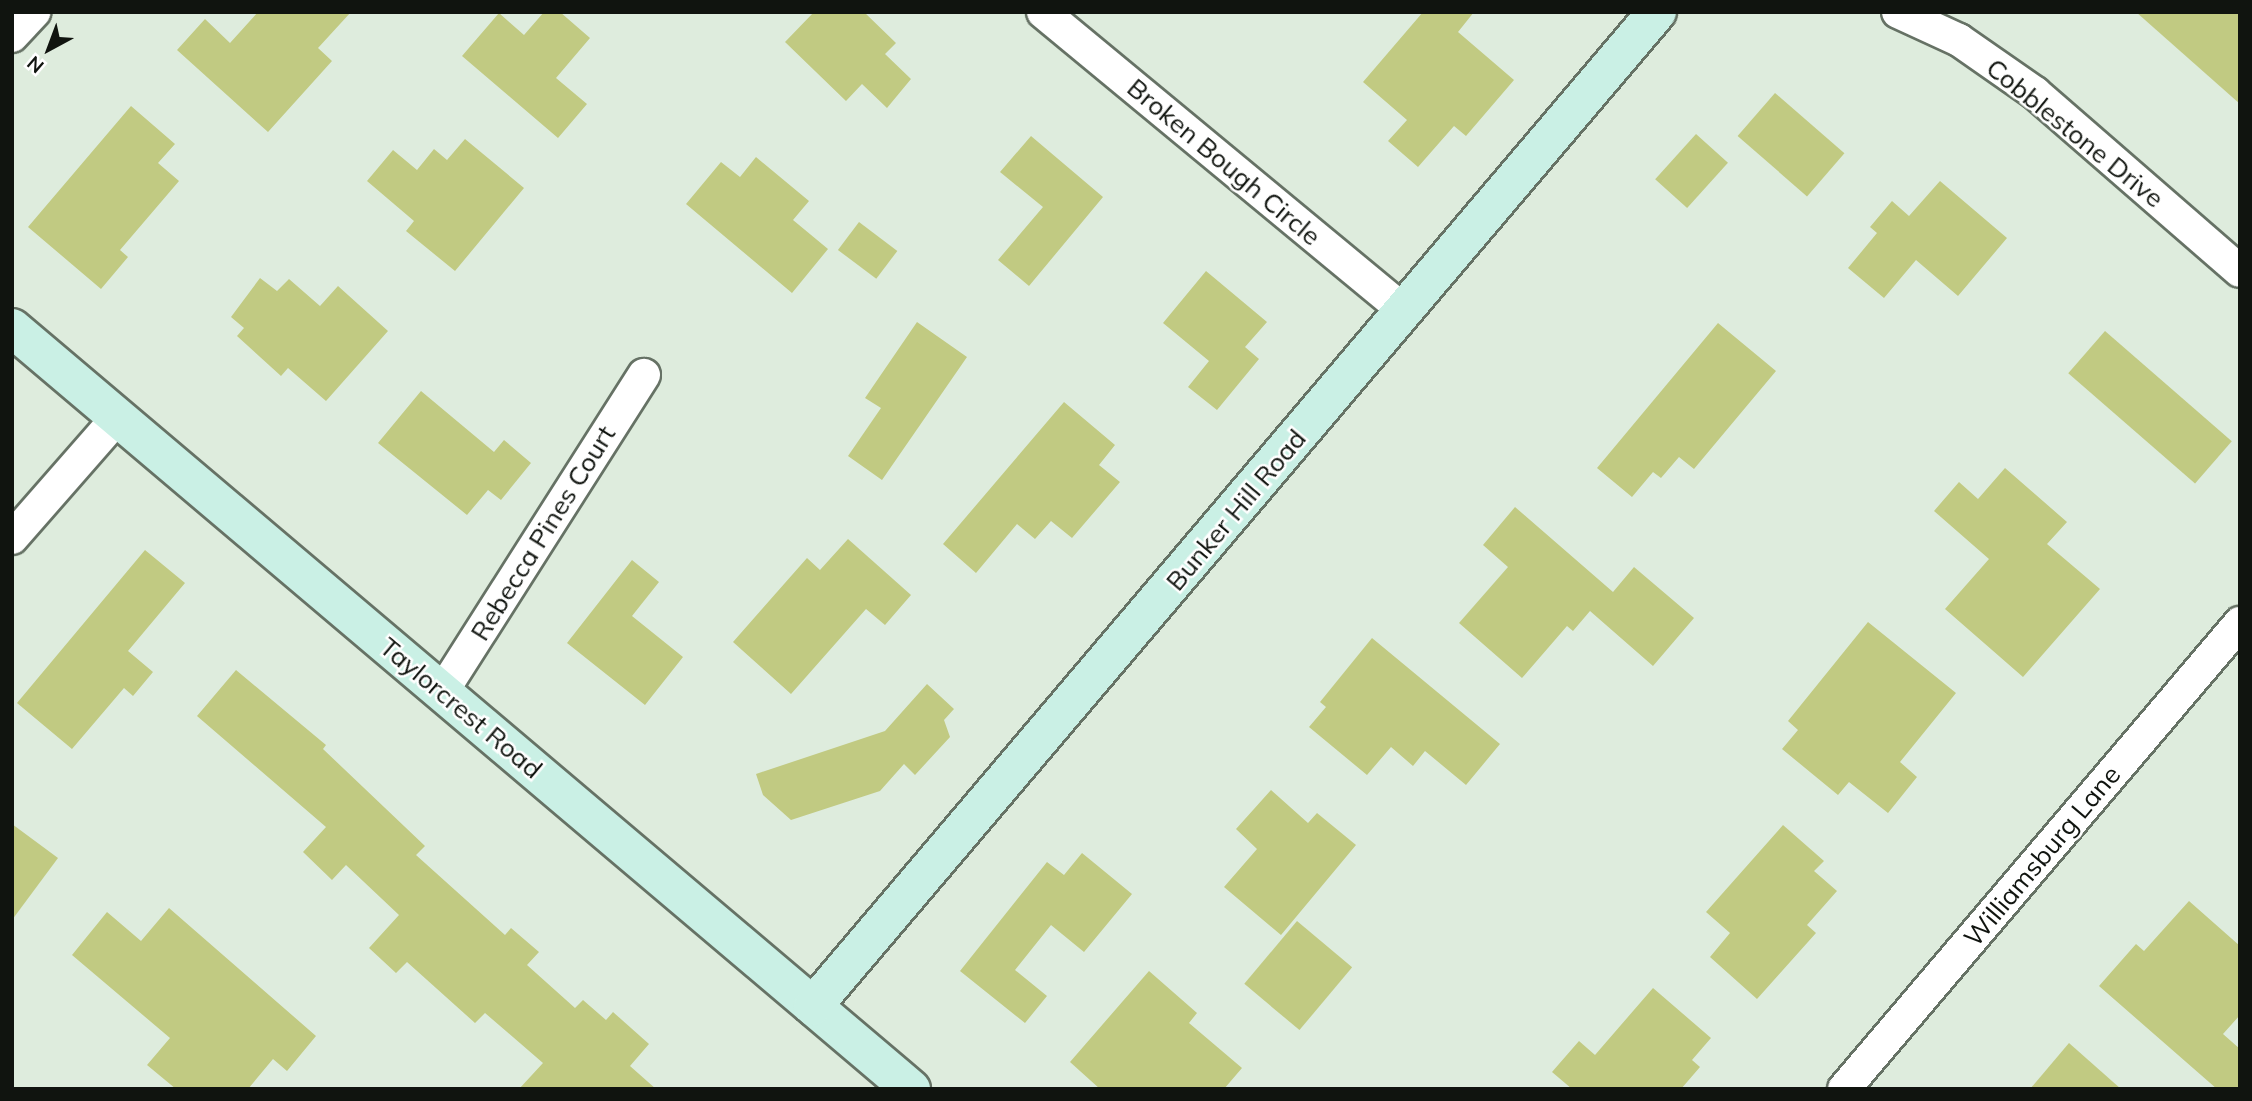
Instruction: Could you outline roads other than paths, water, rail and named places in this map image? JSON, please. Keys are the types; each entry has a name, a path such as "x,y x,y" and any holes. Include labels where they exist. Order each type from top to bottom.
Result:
{"street":[{"path":"12,36 34,12"},
{"name":"Broken Bough Circle","path":"1043,12 1405,311"},
{"name":"Bunker Hill Road","path":"813,1006 1657,12"},
{"name":"Cobblestone Drive","path":"1898,12 1959,40 2035,93 2240,271"},
{"name":"Taylorcrest Road","path":"12,328 911,1089"},
{"name":"Rebecca Pines Court","path":"442,692 644,375"},
{"path":"12,538 118,417"},
{"name":"Williamsburg Lane","path":"1844,1089 2240,623"}]}
